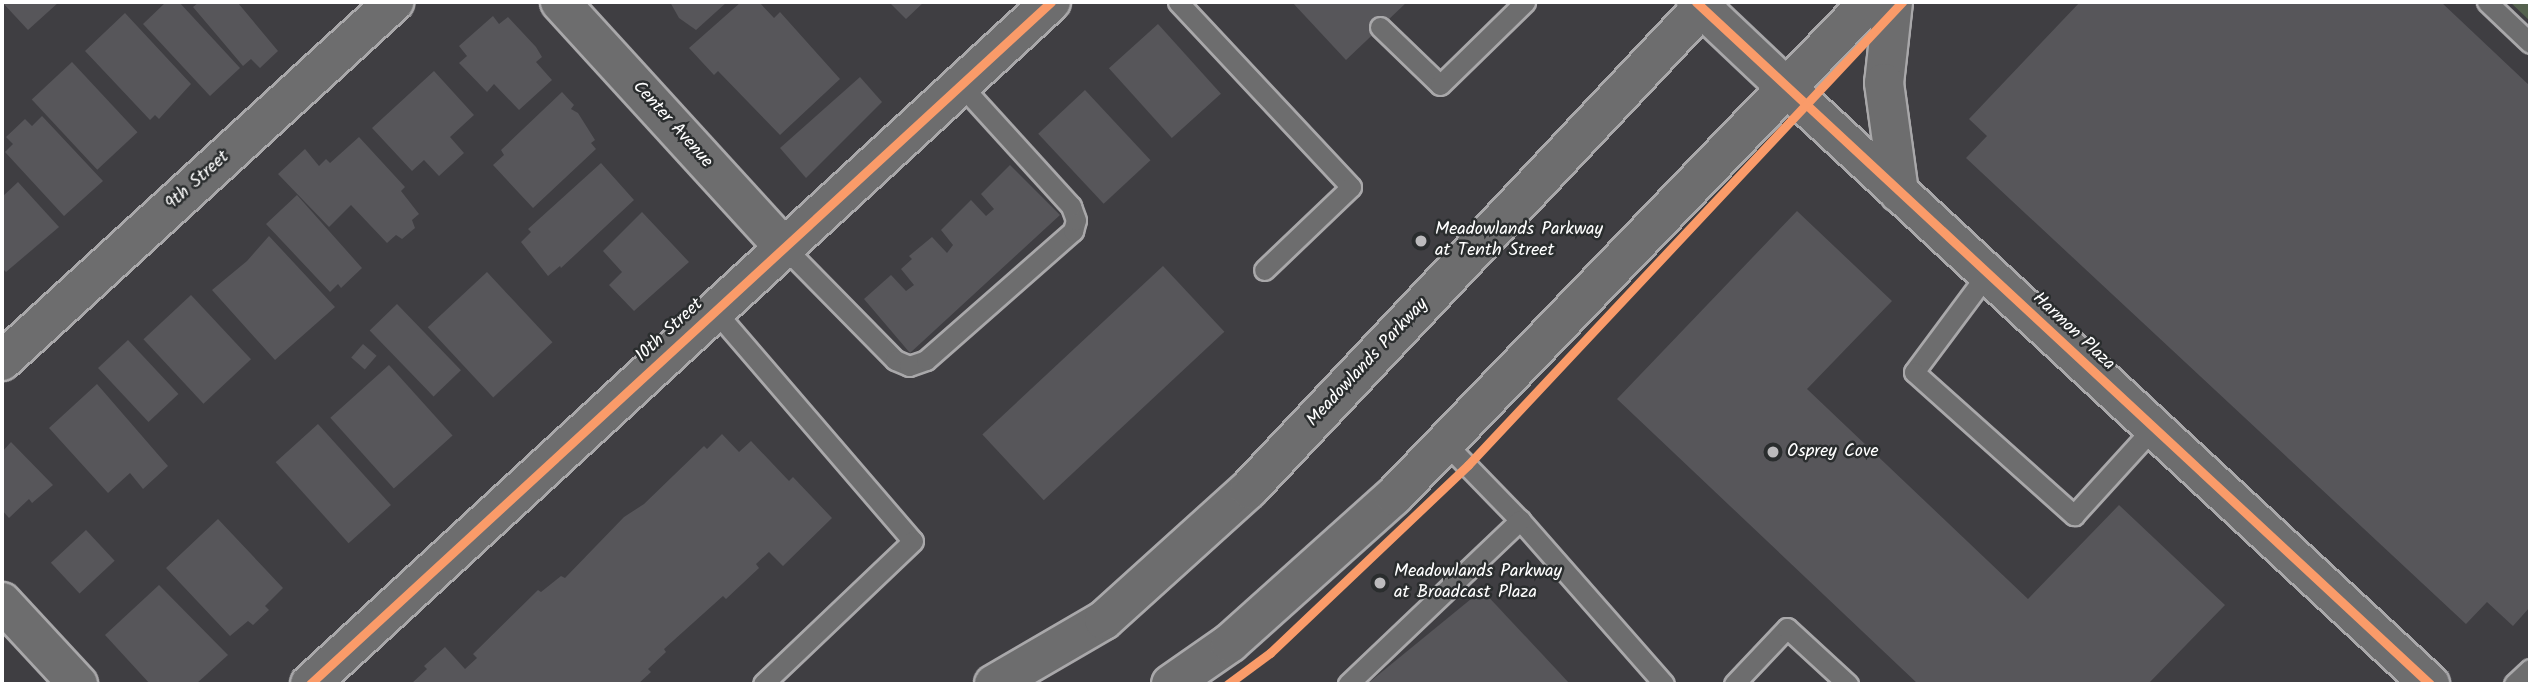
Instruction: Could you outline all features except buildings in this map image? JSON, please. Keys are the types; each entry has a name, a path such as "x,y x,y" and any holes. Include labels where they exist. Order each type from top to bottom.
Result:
{"street":[{"name":"9th Street","path":"2,361 394,2"},
{"name":"Center Avenue","path":"560,2 784,247"},
{"name":"10th Street","path":"310,684 1051,2"},
{"path":"1171,684 1230,643 1394,496 1628,249 1869,2"},
{"path":"1893,2 1884,83 1899,193"},
{"name":"Harmon Plaza","path":"1702,4 1899,193 2154,427 2415,679"},
{"name":"Meadowlands Parkway","path":"995,684 1104,620 1249,489 1702,4"},
{"path":"2,602 66,680"}],"lane":[{"path":"1178,2 1351,187 1264,270"},
{"path":"1380,27 1440,85 1525,2"},
{"path":"2487,2 2530,43"},
{"path":"784,247 895,360 909,366 926,360 1073,231 1076,220 1071,206 961,85"},
{"path":"1987,274 1914,372 2074,515 2154,427"},
{"path":"715,311 913,541 762,684"},
{"path":"1446,443 1520,520 1664,684"},
{"path":"1348,684 1520,520"},
{"path":"1734,684 1787,628 1848,684"},
{"path":"2514,684 2530,669"}],"green space":[{"path":"2510,2 2530,2 2530,21"}],"cycle path":[{"path":"310,684 1051,2"},
{"path":"1696,2 2430,684"},
{"path":"1228,684 1270,653 1468,465 1902,2"}],"place":[{"name":"Meadowlands Parkway at Tenth Street","path":"1421,241"},
{"name":"Osprey Cove","path":"1773,452"},
{"name":"Meadowlands Parkway at Broadcast Plaza","path":"1380,583"}]}
